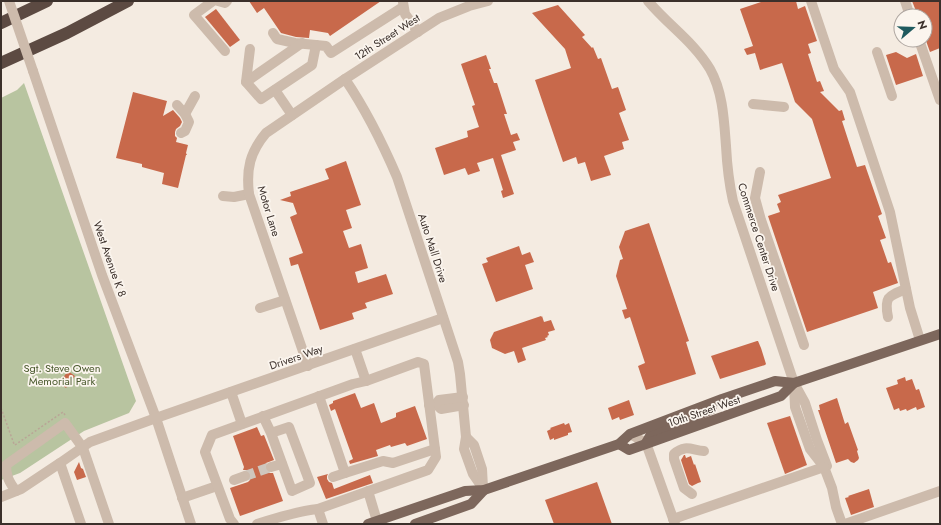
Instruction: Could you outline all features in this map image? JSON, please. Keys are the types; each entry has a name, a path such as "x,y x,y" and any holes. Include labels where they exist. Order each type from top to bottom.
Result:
{"highway":[{"path":"1,23 47,1"},
{"path":"1,63 67,33 128,1"}],"main road":[{"name":"10th Street West","path":"377,523 397,514 465,491 484,490 620,444 630,434 722,399 775,381 794,383 940,334"},
{"name":"10th Street West","path":"620,444 629,450 781,396 794,383"},
{"path":"646,443 650,436 656,431 710,410 722,399"},
{"name":"10th Street West","path":"415,524 471,504 484,490"}],"street":[{"name":"West Avenue K 8","path":"10,1 102,275 156,418 191,524"},
{"path":"213,1 194,15 225,51"},
{"path":"218,1 224,3 227,1"},
{"name":"12th Street West","path":"344,79 439,18 469,6 488,1"},
{"name":"Commerce Center Drive","path":"648,1 698,52 710,69 718,89 723,110 729,182 733,201 794,383 805,403 827,466 824,467"},
{"path":"811,1 834,69 850,92 890,212 913,320 920,340"},
{"path":"273,33 277,39 326,46 331,53 403,4 405,14 418,32"},
{"path":"246,82 302,43"},
{"path":"250,49 246,82 261,99 312,65 316,45"},
{"path":"923,48 936,76 940,100"},
{"path":"877,52 892,96"},
{"name":"Motor Lane","path":"308,366 249,194 248,173 251,159 256,147 266,133 344,79"},
{"name":"Auto Mall Drive","path":"344,79 356,95 373,125 397,177 458,362 466,437 474,445 482,469 484,490"},
{"path":"275,90 292,115"},
{"path":"185,114 195,96"},
{"path":"753,104 784,107"},
{"path":"178,105 189,122 185,131 181,133"},
{"path":"760,172 756,198 761,220 804,345"},
{"path":"223,196 234,197 249,194"},
{"path":"888,317 886,306 889,297 892,294 906,290"},
{"path":"260,308 285,300"},
{"name":"Drivers Way","path":"1,497 21,489 90,442 443,318"},
{"path":"355,349 366,381"},
{"path":"234,524 230,519 205,452 212,435 418,362 424,364 433,405 436,457 428,470 318,509 300,512 257,524"},
{"path":"231,392 242,424"},
{"path":"319,396 344,473"},
{"path":"433,405 441,409 463,401"},
{"path":"263,416 271,433 292,492 310,483 289,427 271,433"},
{"path":"16,491 8,481 4,463 65,423 83,448 109,524"},
{"path":"630,434 646,443 674,522 824,467 832,488 836,508 844,524 940,490"},
{"path":"692,494 684,488 674,459 674,454 679,450 687,448 704,452"},
{"path":"333,477 383,461 393,463 435,449"},
{"path":"60,463 81,524"},
{"path":"271,467 282,464"},
{"path":"234,480 245,476"},
{"path":"182,498 217,486"},
{"path":"368,491 377,523"},
{"path":"318,509 323,524"}],"path":[{"path":"1,408 14,445 63,412"}],"green space":[{"name":"Sgt. Steve Owen Memorial Park","path":"24,83 136,401 129,413 84,431 20,473 1,480 1,98 17,90"}],"building":[{"path":"249,1 381,1 330,36 328,33 310,30 309,38 296,37 281,33 264,8 257,13"},
{"path":"764,1 796,1 798,9 805,6 817,41 808,44 811,53 808,54 817,82 820,81 824,91 820,92 839,111 842,110 845,120 842,121 857,167 865,165 882,214 878,216 886,238 880,240 888,263 891,262 898,283 873,292 878,308 807,332 768,216 780,212 777,204 781,202 778,195 831,178 812,119 795,102 782,63 760,70 755,53 747,55 744,49 753,46 740,9"},
{"path":"912,1 940,1 940,48 930,52 929,48 933,48 933,8 915,8"},
{"path":"558,5 585,35 582,37 592,48 593,47 598,59 601,58 612,89 618,87 626,110 619,113 629,140 622,142 624,149 604,156 611,175 591,181 585,162 578,164 576,157 563,162 535,80 571,68 565,49 532,13"},
{"path":"216,9 240,40 230,47 205,17"},
{"path":"896,52 907,58 916,54 923,76 896,85 886,55"},
{"path":"486,55 491,69 489,69 494,83 497,83 507,114 504,114 511,135 517,133 520,140 513,142 516,150 501,155 514,194 503,198 501,191 503,190 493,158 477,163 480,171 468,175 465,168 444,175 435,148 468,137 467,131 479,127 472,106 475,105 461,64"},
{"path":"133,92 167,101 163,116 173,110 182,122 175,132 175,136 177,138 176,142 188,145 187,155 178,188 162,184 164,173 142,167 142,164 116,158"},
{"path":"346,161 361,205 346,210 352,228 343,231 349,248 361,244 368,268 355,272 358,283 386,274 393,294 365,303 367,308 352,313 354,319 320,330 298,264 291,266 289,258 303,253 290,217 297,214 293,203 280,200 291,196 290,192 329,179 325,169"},
{"path":"649,223 689,341 686,342 696,374 646,390 638,366 645,363 630,317 625,319 622,310 627,309 616,276 620,260 623,259 619,247 625,231"},
{"path":"519,246 522,255 530,252 534,262 525,265 533,289 496,302 482,264 488,262 486,258"},
{"path":"541,316 544,322 551,320 555,330 548,332 549,335 545,338 546,340 522,348 526,360 518,363 514,351 505,354 492,348 490,340 494,332"},
{"path":"757,341 766,364 720,379 711,356"},
{"path":"68,371 75,376 66,388 59,383"},
{"path":"905,377 906,381 912,379 916,390 919,389 925,407 917,410 916,407 907,411 906,409 900,411 899,408 894,410 886,388 898,384 897,380"},
{"path":"355,393 361,408 374,403 381,423 396,417 396,413 415,406 427,439 407,446 405,443 391,447 390,445 376,450 378,456 350,464 349,461 353,459 335,409 331,411 329,405 333,403 333,401"},
{"path":"837,398 845,424 848,422 858,450 859,458 854,463 848,459 836,463 818,410 820,410 819,405"},
{"path":"629,400 634,415 620,420 619,417 612,420 608,408"},
{"path":"790,416 807,465 785,474 767,423"},
{"path":"564,423 565,425 569,423 572,432 568,433 568,435 550,440 547,431 551,429 550,428"},
{"path":"257,427 261,436 264,435 274,460 266,463 265,469 269,473 273,473 283,501 240,516 230,488 248,482 251,474 249,471 243,470 244,467 233,436"},
{"path":"684,455 686,458 691,456 701,482 692,486 689,484 681,460"},
{"path":"79,462 86,477 77,480 74,472"},
{"path":"328,474 327,479 332,483 334,489 370,475 373,483 326,499 317,477"},
{"path":"597,482 612,524 554,524 545,500"},
{"path":"869,489 874,507 851,515 845,498"}],"tunnel":[{"path":"245,476 271,467"}]}
